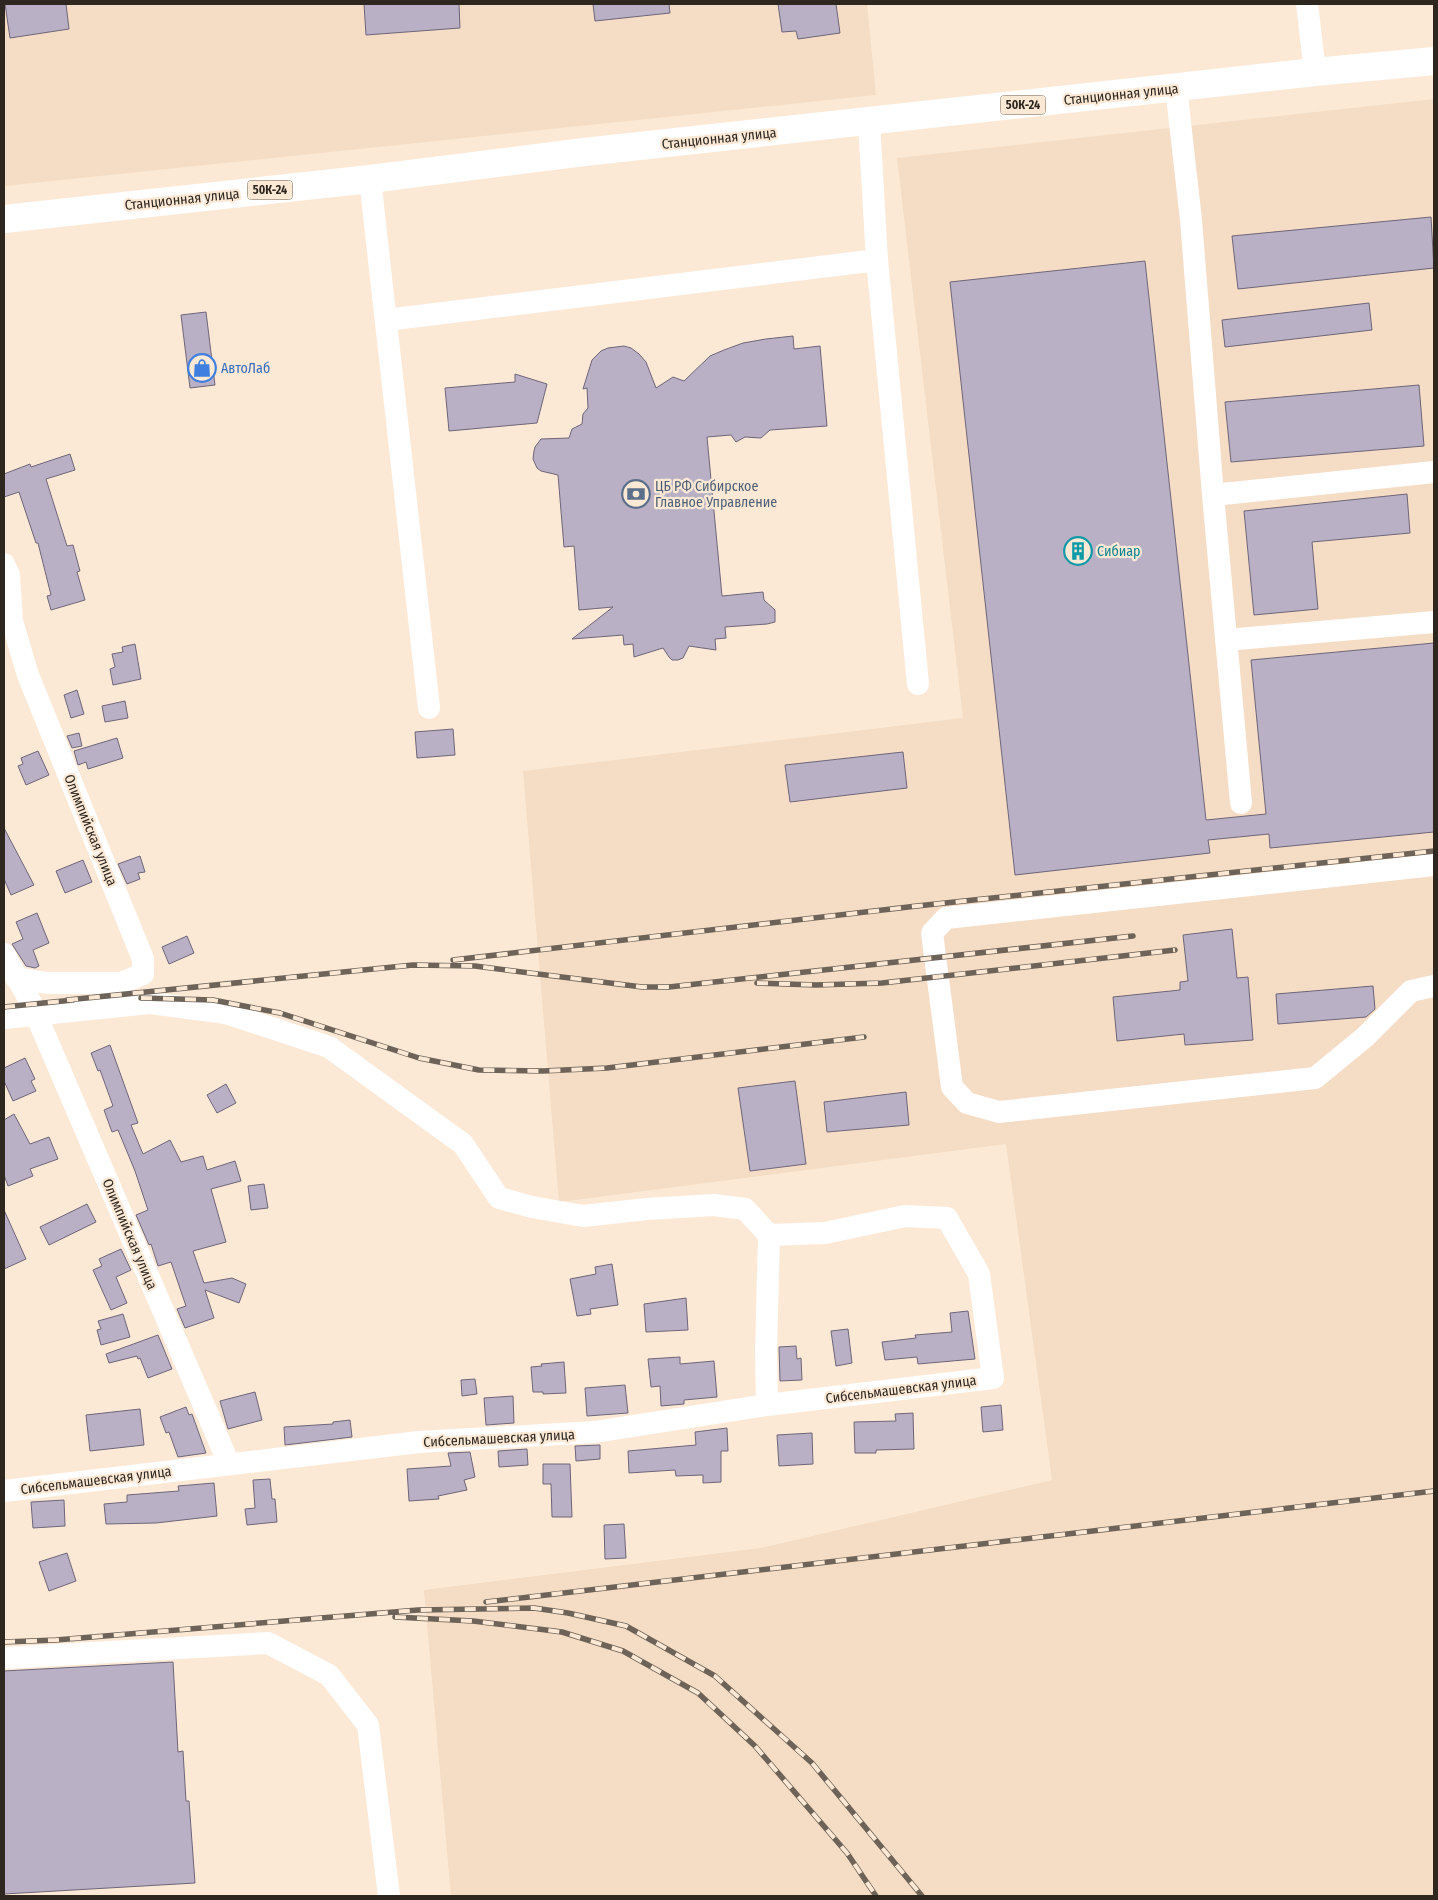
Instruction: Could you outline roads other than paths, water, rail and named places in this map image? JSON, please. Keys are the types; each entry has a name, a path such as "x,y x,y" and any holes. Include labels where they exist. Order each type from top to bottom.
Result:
{"main road":[{"name":"Станционная улица","path":"4,219 370,179 584,152 1315,72 1434,61"}],"street":[{"path":"1307,4 1315,72"},
{"path":"1176,87 1192,229 1240,803"},
{"path":"869,122 877,260 918,684"},
{"path":"370,179 429,708"},
{"path":"386,320 877,260"},
{"path":"1213,495 1434,472"},
{"name":"Олимпийская улица","path":"4,564 8,575 12,621 28,675 143,959 143,974 121,983 47,983 16,978"},
{"path":"1226,640 1434,622"},
{"path":"1434,865 946,918 932,933 952,1087 966,1102 999,1112 1315,1078 1366,1037 1411,991 1434,986"},
{"name":"Олимпийская улица","path":"4,954 36,1013 229,1464"},
{"path":"4,1018 36,1013 150,1004 226,1013 329,1047 463,1144 499,1198 532,1207 583,1216 714,1205 745,1209 769,1235 766,1352 767,1405"},
{"name":"Сибсельмашевская улица","path":"4,1491 419,1442 595,1432 767,1405 993,1378 979,1274 947,1218 904,1216 825,1233 769,1235"},
{"path":"4,1658 268,1643 329,1675 368,1725 390,1896"}],"railway":[{"path":"453,960 917,906 1434,851"},
{"path":"67,1000 413,965 475,966 642,987 669,987 1133,936"},
{"path":"757,983 816,985 882,983 1175,950"},
{"path":"141,998 213,1000 280,1013 419,1058 479,1070 543,1071 607,1068 864,1037"},
{"path":"4,1007 73,1000"},
{"path":"486,1602 1434,1491"},
{"path":"4,1642 56,1640 418,1610 534,1608 568,1613 626,1626 715,1676 812,1763 922,1896"},
{"path":"395,1617 473,1621 562,1632 623,1651 698,1693 755,1746 847,1853 876,1896"}],"place":[{"name":"АвтоЛаб","path":"202,368"},
{"name":"ЦБ РФ Сибирское Главное Управление","path":"636,494"},
{"name":"Сибиар","path":"1078,551"}]}
